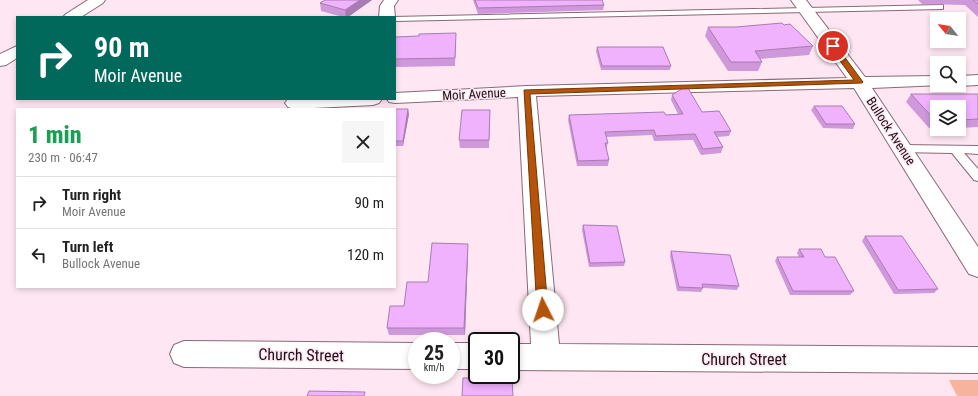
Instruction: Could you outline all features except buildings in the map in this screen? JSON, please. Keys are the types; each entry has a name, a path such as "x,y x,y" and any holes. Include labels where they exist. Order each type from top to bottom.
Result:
{"street":[{"path":"73,16 98,0"},
{"path":"387,16 387,6 391,0"},
{"name":"Bullock Avenue","path":"802,4 859,82 978,266"},
{"path":"0,60 16,52"},
{"path":"966,80 978,80"},
{"name":"Moir Avenue","path":"396,98 527,91 930,81"},
{"path":"527,91 546,357"},
{"path":"294,103 353,100"},
{"name":"Church Street","path":"184,354 408,356"},
{"name":"Church Street","path":"520,357 978,360"}],"lane":[{"path":"396,19 802,4 940,7"},
{"path":"903,149 978,150"},
{"path":"955,150 978,178"}],"shaded area":[{"path":"949,380 978,380 978,396 957,396"}],"route":[{"path":"543,310 527,91 859,82 833,46"}]}
